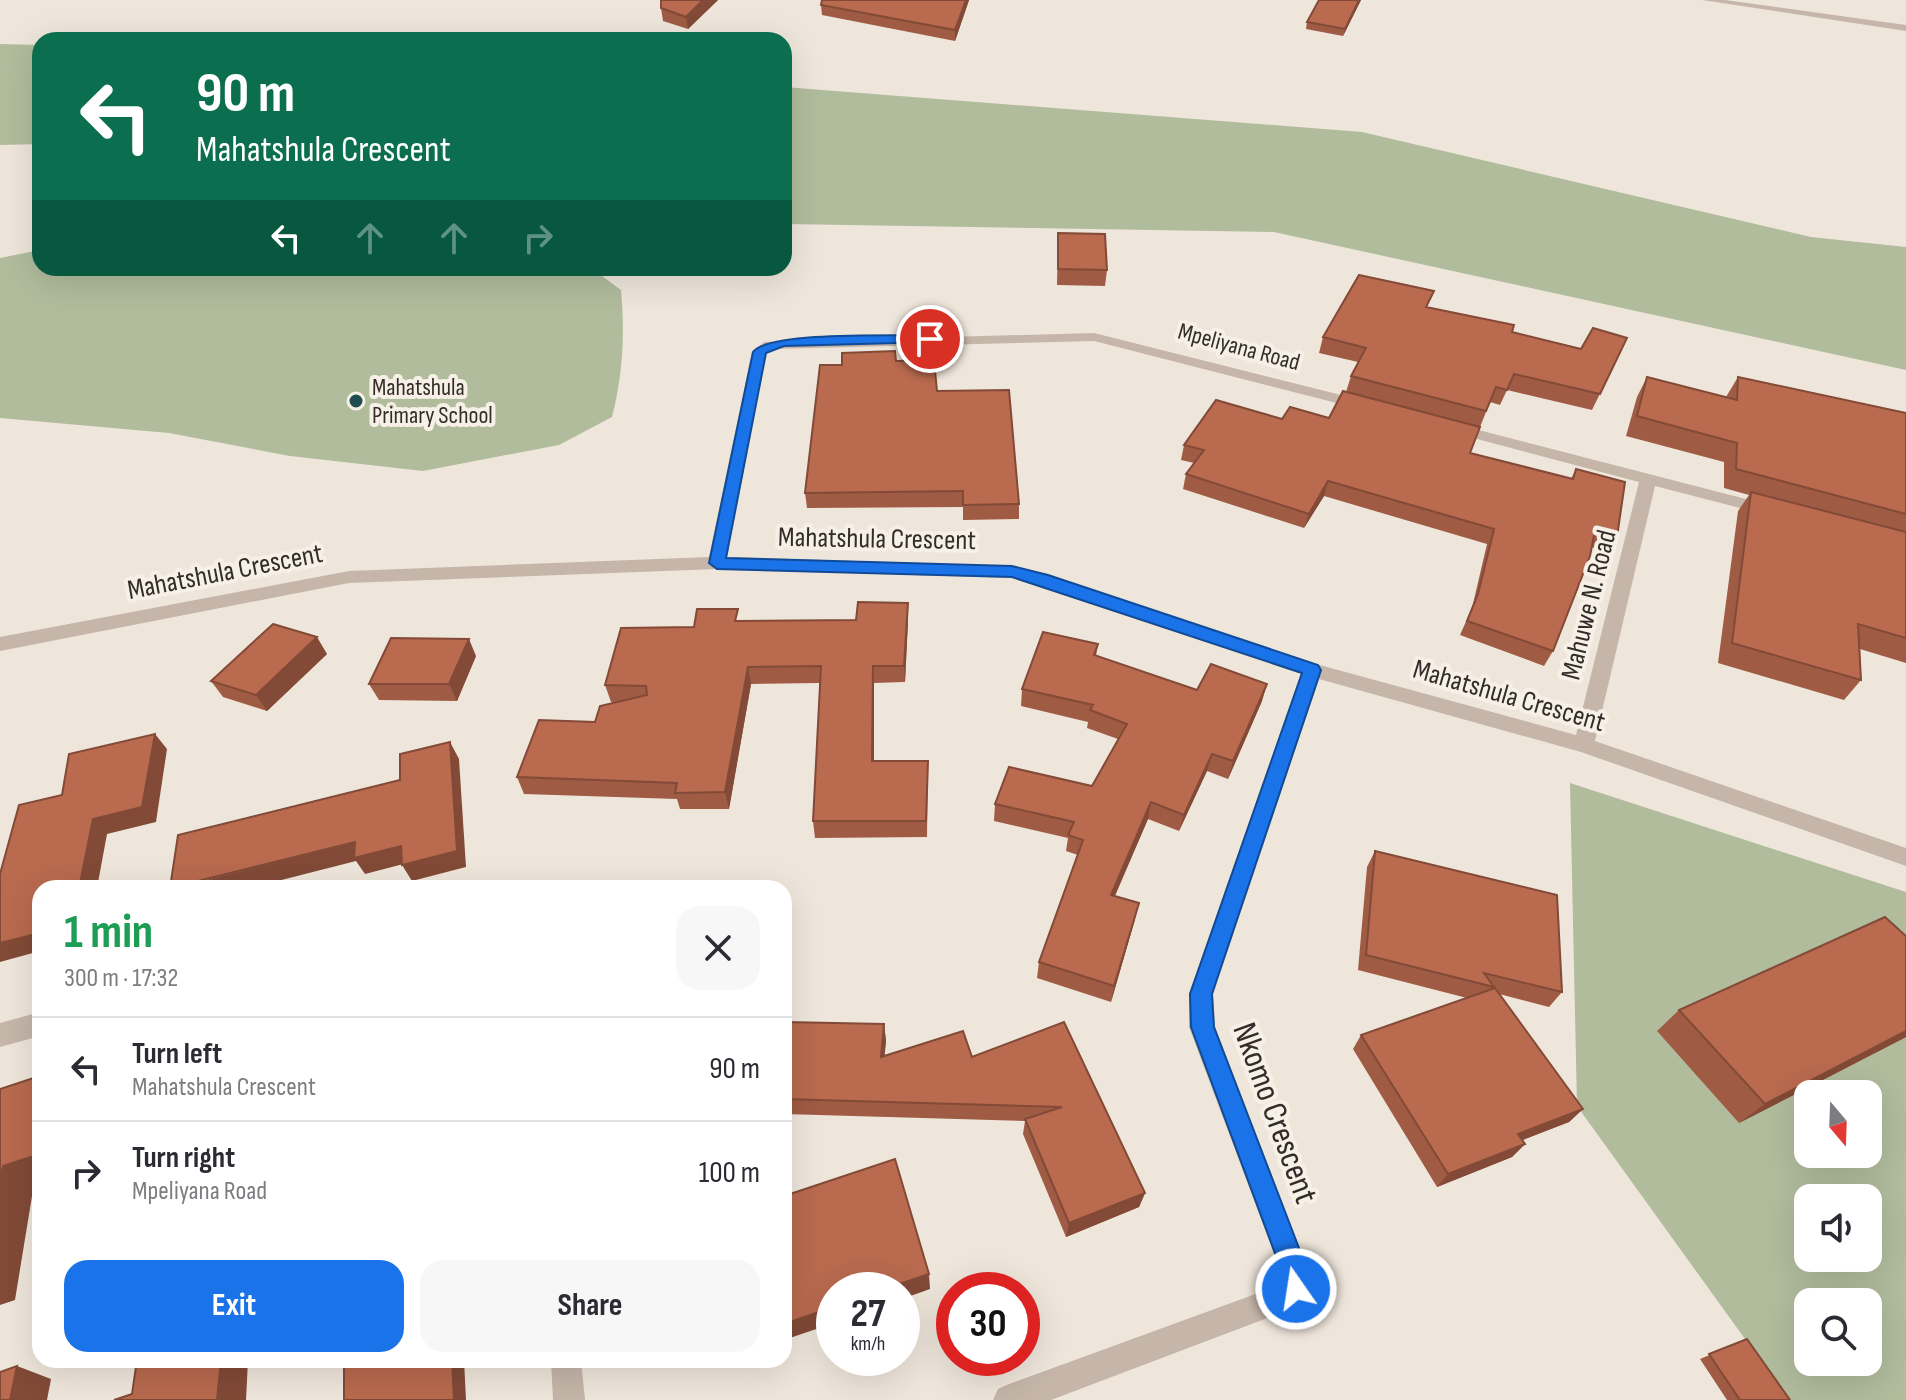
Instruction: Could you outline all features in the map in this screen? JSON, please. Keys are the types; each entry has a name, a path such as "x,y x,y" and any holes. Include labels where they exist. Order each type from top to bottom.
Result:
{"street":[{"path":"1706,0 1906,28"},
{"name":"Mpeliyana Road","path":"717,563 759,352 769,345 1094,337 1376,408"},
{"path":"1437,423 1785,515"},
{"name":"Mahuwe N. Road","path":"1584,745 1648,479"},
{"name":"Mahatshula Crescent","path":"0,644 349,577 717,563 1012,572 1042,579 1312,670 1584,745 1906,857"},
{"name":"Nkomo Crescent","path":"1009,1400 1292,1295 1296,1289 1289,1256 1202,1027 1201,994 1312,670"},
{"path":"0,1035 32,1026"},
{"path":"567,1368 569,1400"}],"green space":[{"path":"0,44 32,45 32,144 0,145"},
{"path":"792,88 1362,132 1811,237 1906,247 1906,370 1274,232 792,224"},
{"path":"32,252 32,276 602,276 621,290 622,354 612,417 559,445 423,471 290,456 169,433 0,418 0,258"},
{"path":"1570,783 1906,892 1906,1400 1789,1400 1577,1106"}],"building":[{"path":"661,0 703,0 686,17 661,8"},
{"path":"822,0 966,0 955,30 821,5"},
{"path":"1319,0 1359,0 1345,29 1307,22"},
{"path":"1058,233 1105,234 1107,270 1058,269"},
{"path":"1359,275 1434,291 1426,307 1514,325 1512,332 1581,349 1593,328 1627,338 1600,394 1514,374 1507,390 1496,387 1486,411 1351,376 1366,348 1323,337"},
{"path":"895,351 896,361 934,360 937,391 1009,390 1019,504 963,505 963,491 805,493 820,365 842,365 842,353"},
{"path":"1647,377 1737,400 1738,377 1906,413 1906,514 1736,469 1737,443 1637,416"},
{"path":"1343,391 1480,427 1470,453 1573,479 1576,469 1625,482 1617,537 1595,531 1590,556 1553,651 1467,621 1478,594 1494,529 1328,481 1309,514 1186,474 1204,450 1184,445 1216,400 1282,419 1290,407 1329,418"},
{"path":"1751,492 1906,532 1906,638 1858,624 1861,680 1732,643"},
{"path":"858,602 908,603 904,666 873,666 872,761 928,761 926,821 813,821 821,666 748,667 725,792 675,793 677,783 517,777 539,720 595,722 600,706 647,695 646,686 605,685 621,628 694,627 697,609 738,609 735,621 856,620"},
{"path":"273,624 317,637 256,695 211,681"},
{"path":"1043,632 1098,644 1094,655 1197,690 1211,664 1267,684 1233,761 1212,754 1184,815 1151,802 1111,895 1139,903 1114,986 1039,962 1083,840 1068,835 1074,822 995,804 1009,767 1092,786 1127,724 1090,710 1093,705 1022,689"},
{"path":"391,638 469,639 449,684 369,684"},
{"path":"155,734 142,807 93,819 81,880 32,880 32,935 0,943 0,874 19,805 62,795 69,754"},
{"path":"450,742 457,851 402,865 401,846 354,858 355,842 202,880 171,880 178,835 400,780 400,754"},
{"path":"1375,851 1557,895 1562,992 1484,973 1494,987 1366,955"},
{"path":"1885,917 1906,936 1906,1031 1811,1080 1794,1080 1794,1089 1765,1104 1679,1010"},
{"path":"1495,988 1583,1109 1518,1134 1525,1144 1448,1174 1361,1035"},
{"path":"792,1022 884,1024 881,1057 963,1031 972,1057 1064,1022 1145,1193 1069,1223 1025,1119 1062,1107 792,1099"},
{"path":"32,1079 32,1157 3,1166 0,1180 0,1089"},
{"path":"895,1159 929,1274 920,1277 920,1272 816,1272 816,1313 792,1321 792,1193"},
{"path":"1747,1339 1790,1400 1740,1400 1709,1354"},
{"path":"17,1366 10,1400 0,1400 0,1372"},
{"path":"136,1368 220,1368 217,1400 114,1400 132,1394"},
{"path":"344,1368 452,1368 454,1400 344,1400"}],"place":[{"name":"Mahatshula Primary School","path":"356,401"}],"route":[{"path":"930,339 784,342 763,347 759,352 717,563 1012,572 1042,579 1312,670 1209,963 1201,994 1202,1027 1289,1256 1296,1289"}]}
